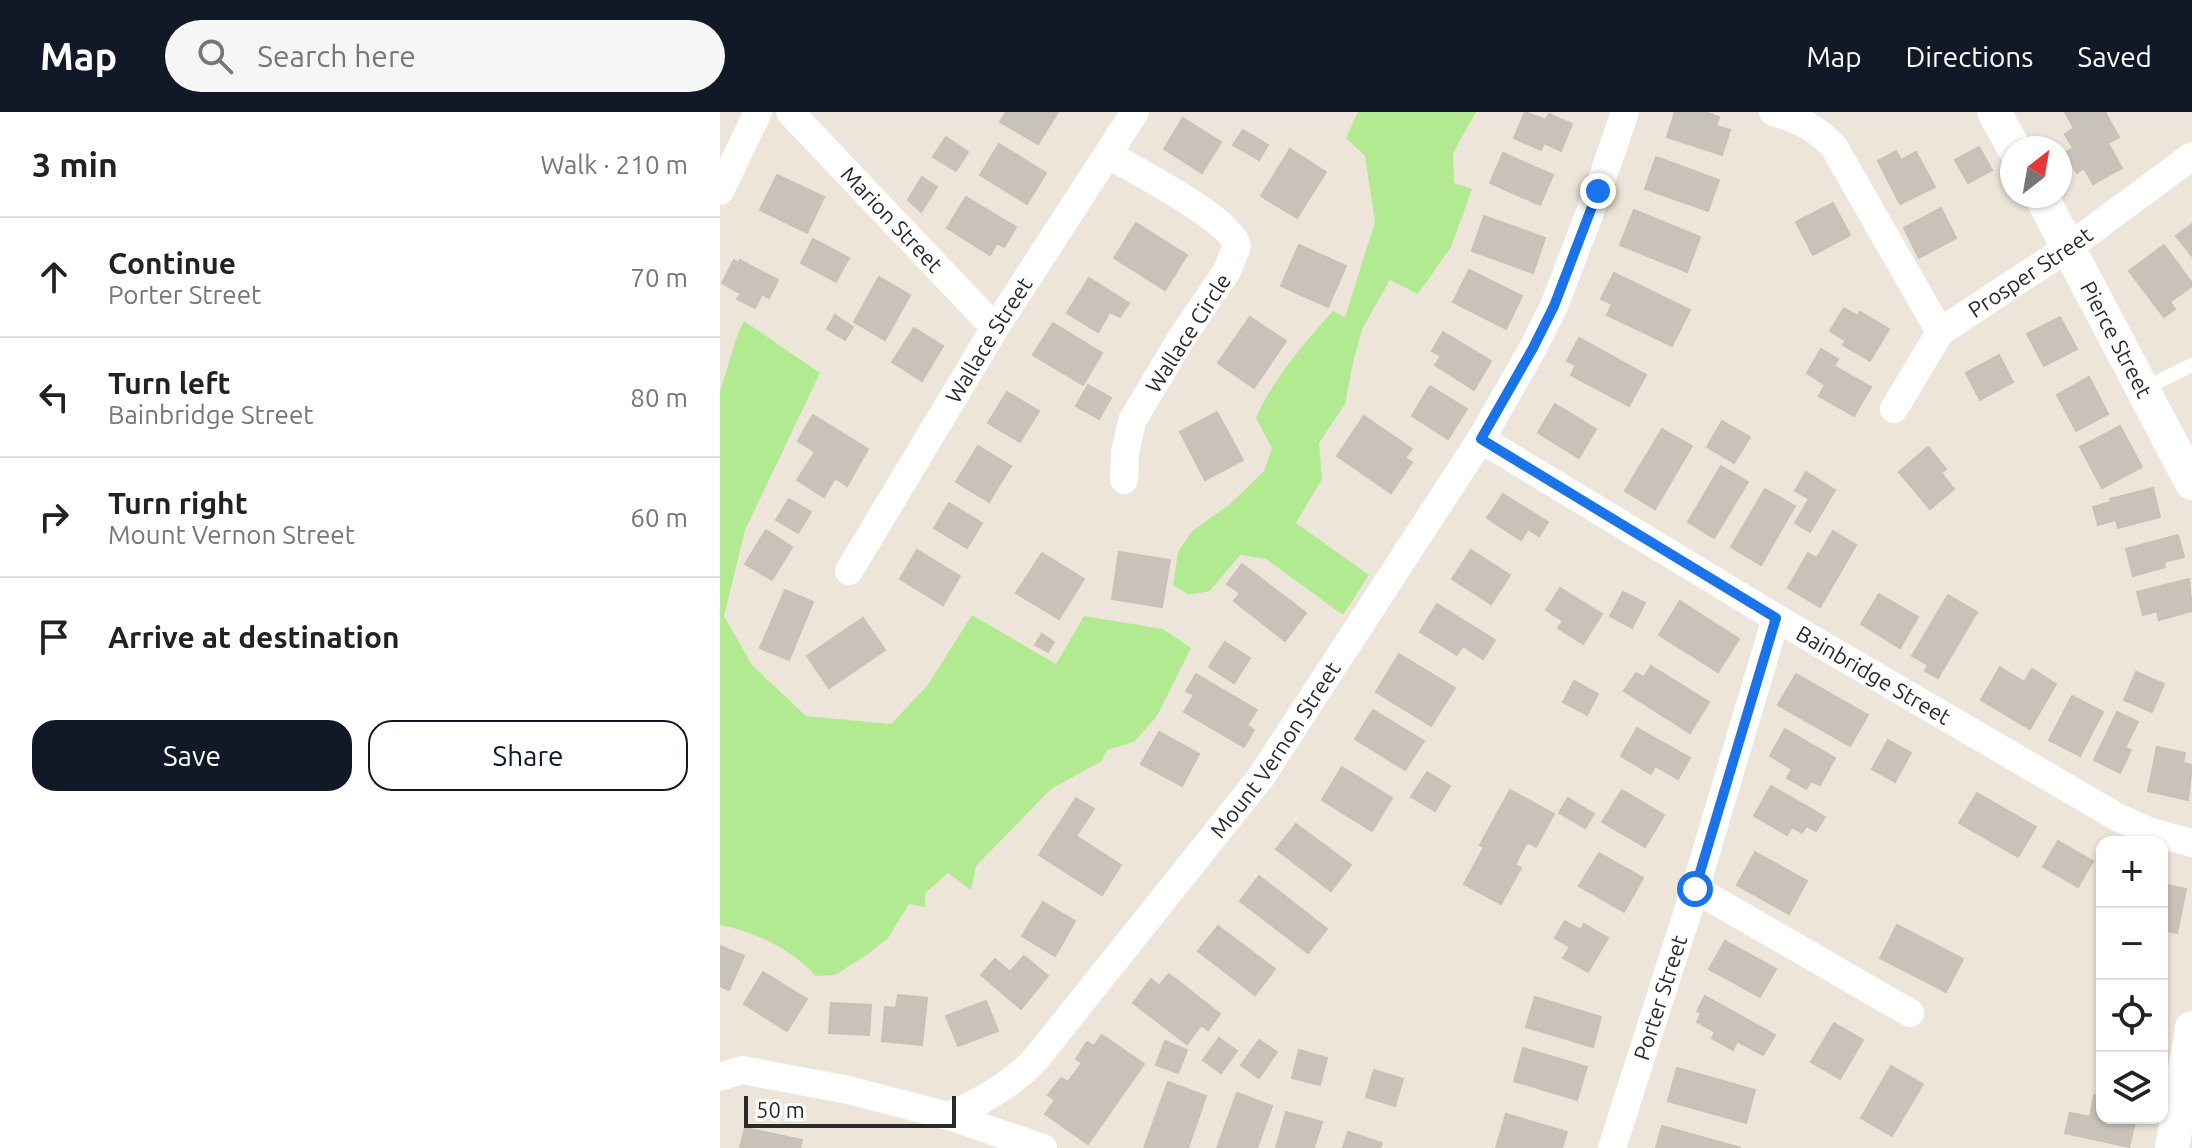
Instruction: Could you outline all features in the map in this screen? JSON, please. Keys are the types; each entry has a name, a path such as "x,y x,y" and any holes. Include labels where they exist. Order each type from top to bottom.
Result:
{"street":[{"path":"720,191 758,112"},
{"name":"Marion Street","path":"790,112 995,328"},
{"name":"Wallace Street","path":"849,571 995,328 1135,112"},
{"name":"Mount Vernon Street","path":"949,1116 991,1096 1035,1060 1261,777 1481,439 1533,348 1583,234 1625,112"},
{"path":"1773,112 1808,124 1834,147 1940,332"},
{"path":"1994,112 2007,136"},
{"name":"Wallace Circle","path":"1109,155 1218,221 1234,235 1237,246 1227,271 1182,337 1132,421 1125,453 1124,480"},
{"name":"Prosper Street","path":"1894,409 1940,332 2069,247 2192,156"},
{"name":"Pierce Street","path":"2048,208 2192,483"},
{"name":"Bainbridge Street","path":"1481,439 1776,618 2119,818 2151,832 2192,843"},
{"name":"Porter Street","path":"1612,1148 1695,889 1776,618"},
{"path":"1695,889 1910,1013"},
{"path":"2172,1148 2192,1028"},
{"path":"723,1066 818,1084 949,1116 1043,1148"}],"lane":[{"path":"2143,389 2192,365"}],"green space":[{"path":"1358,112 1476,112 1453,153 1454,183 1472,189 1451,247 1418,294 1390,280 1363,327 1345,404 1319,443 1322,479 1296,523 1369,575 1343,615 1266,559 1240,555 1210,591 1189,595 1173,585 1178,552 1192,531 1230,504 1264,471 1272,448 1256,418 1263,403 1290,362 1333,311 1345,317 1375,222 1365,156 1346,138"},
{"path":"744,321 820,373 745,530 724,616 752,665 806,716 891,724 927,686 972,615 1056,664 1084,616 1163,629 1191,648 1157,716 1134,742 1107,750 1102,761 1051,789 976,866 971,890 948,873 925,893 925,907 909,904 888,938 835,975 816,976 796,958 772,943 720,925 720,390"}],"building":[{"path":"1006,112 1058,112 1038,144 1000,122"},
{"path":"1525,112 1546,120 1549,114 1572,124 1561,151 1544,143 1541,150 1514,138"},
{"path":"1675,112 1705,112 1719,117 1716,126 1730,130 1722,155 1667,137"},
{"path":"2065,112 2105,112 2119,137 2108,143 2122,168 2093,184 2084,168 2077,173 2072,165 2072,136 2065,134 2074,128"},
{"path":"1183,118 1221,142 1202,173 1164,149"},
{"path":"1243,130 1268,145 1259,160 1233,145"},
{"path":"946,137 968,152 956,171 933,157"},
{"path":"999,144 1046,173 1027,204 980,175"},
{"path":"1979,147 1992,170 1968,183 1955,160"},
{"path":"1290,149 1326,172 1297,218 1261,196"},
{"path":"1896,151 1901,160 1916,152 1935,187 1900,204 1878,161"},
{"path":"1503,153 1553,175 1540,205 1490,183"},
{"path":"1656,157 1719,180 1708,211 1645,189"},
{"path":"777,175 824,197 807,233 760,210"},
{"path":"922,177 937,187 921,212 908,200"},
{"path":"966,197 1016,227 1004,247 997,243 990,255 947,228"},
{"path":"1833,203 1850,235 1813,255 1796,222"},
{"path":"1941,208 1956,238 1919,258 1904,228"},
{"path":"1634,210 1700,237 1687,272 1620,245"},
{"path":"1484,216 1545,238 1533,273 1472,251"},
{"path":"1136,223 1187,255 1165,290 1114,258"},
{"path":"2192,224 2192,256 2176,236"},
{"path":"813,239 849,258 836,282 801,263"},
{"path":"1299,245 1346,266 1328,307 1281,286"},
{"path":"2164,245 2192,286 2170,302 2175,309 2164,317 2129,271"},
{"path":"734,260 739,263 740,260 778,280 769,298 762,294 755,308 737,299 741,294 722,283"},
{"path":"1469,270 1522,296 1506,329 1453,302"},
{"path":"1614,273 1690,310 1672,346 1607,315 1612,304 1601,299"},
{"path":"879,277 910,295 885,340 854,322"},
{"path":"1089,278 1129,303 1120,317 1110,312 1098,332 1067,313"},
{"path":"1844,308 1858,316 1860,312 1889,329 1870,361 1843,345 1846,341 1830,331"},
{"path":"835,315 853,327 845,340 827,329"},
{"path":"1250,317 1286,341 1254,388 1218,363"},
{"path":"2060,317 2077,349 2044,366 2027,334"},
{"path":"1053,323 1102,353 1083,385 1033,355"},
{"path":"914,328 943,346 922,381 892,362"},
{"path":"1443,332 1491,361 1474,390 1435,365 1441,356 1432,351"},
{"path":"1579,338 1646,375 1629,406 1571,375 1576,365 1567,361"},
{"path":"1821,349 1838,359 1834,366 1871,387 1854,416 1819,396 1825,385 1807,373"},
{"path":"1999,355 2013,382 1980,400 1966,373"},
{"path":"2089,377 2108,414 2076,431 2057,395"},
{"path":"1088,385 1111,398 1099,419 1076,406"},
{"path":"1430,386 1467,409 1448,439 1412,416"},
{"path":"1007,392 1039,411 1020,442 988,423"},
{"path":"1555,404 1596,429 1579,458 1538,433"},
{"path":"1217,412 1243,460 1205,480 1180,432"},
{"path":"813,415 868,449 847,486 835,478 824,497 797,480 815,452 798,441"},
{"path":"1364,416 1412,449 1405,458 1412,462 1391,493 1337,456"},
{"path":"1722,421 1750,437 1734,463 1707,447"},
{"path":"2120,426 2142,467 2102,488 2080,447"},
{"path":"1662,429 1692,446 1655,509 1625,491"},
{"path":"978,446 1011,466 989,502 956,482"},
{"path":"1928,447 1946,469 1941,473 1954,489 1930,509 1899,472"},
{"path":"1721,466 1748,482 1714,538 1688,522"},
{"path":"1806,472 1835,490 1810,532 1795,523 1809,499 1795,491"},
{"path":"2153,488 2160,517 2118,528 2116,520 2098,525 2093,507 2111,502 2110,499"},
{"path":"1765,489 1795,506 1761,565 1731,547"},
{"path":"1503,494 1548,522 1539,536 1528,529 1521,540 1487,518"},
{"path":"789,499 811,512 798,533 776,520"},
{"path":"949,503 982,523 967,548 934,528"},
{"path":"766,530 792,547 772,580 745,564"},
{"path":"1833,531 1856,545 1820,607 1788,588 1808,553 1817,558"},
{"path":"2178,535 2184,557 2164,562 2165,567 2133,576 2126,549"},
{"path":"917,550 960,576 943,605 900,579"},
{"path":"1471,550 1510,575 1491,604 1452,579"},
{"path":"1119,552 1170,560 1162,607 1112,599"},
{"path":"1042,553 1084,579 1059,619 1016,593"},
{"path":"1242,564 1306,613 1285,641 1234,601 1240,593 1227,584"},
{"path":"2189,579 2192,611 2159,620 2157,611 2143,615 2137,592"},
{"path":"1560,588 1602,614 1583,644 1558,628 1563,621 1546,610"},
{"path":"785,590 813,602 789,660 760,648"},
{"path":"1623,592 1645,603 1632,628 1610,616"},
{"path":"1879,594 1918,617 1900,648 1861,624"},
{"path":"1948,595 1977,612 1938,678 1925,671 1928,665 1912,656"},
{"path":"1680,601 1739,639 1718,672 1659,635"},
{"path":"1437,604 1495,640 1483,659 1463,646 1457,655 1420,632"},
{"path":"863,618 885,650 829,688 807,656"},
{"path":"1042,634 1054,642 1048,652 1035,645"},
{"path":"1225,642 1250,658 1234,683 1209,667"},
{"path":"1399,654 1455,688 1431,726 1376,692"},
{"path":"1651,666 1709,702 1690,733 1624,691 1636,673 1644,677"},
{"path":"2000,667 2024,682 2032,669 2056,684 2030,729 1981,700"},
{"path":"2136,672 2164,684 2152,712 2124,700"},
{"path":"1196,674 1257,710 1247,725 1254,730 1244,747 1184,712 1194,695 1186,691"},
{"path":"1796,674 1868,715 1850,746 1778,705"},
{"path":"1574,681 1598,694 1587,715 1563,702"},
{"path":"2072,696 2103,712 2080,756 2049,740"},
{"path":"1373,710 1424,741 1405,770 1355,739"},
{"path":"2117,712 2138,722 2125,748 2131,750 2120,773 2094,760"},
{"path":"1637,728 1690,758 1678,779 1655,766 1651,774 1621,756"},
{"path":"1785,729 1835,758 1820,785 1811,781 1806,789 1787,778 1792,769 1770,756"},
{"path":"1159,732 1199,754 1182,786 1141,764"},
{"path":"1888,740 1911,753 1895,782 1872,769"},
{"path":"2157,747 2185,753 2183,763 2192,765 2188,800 2148,791"},
{"path":"1342,767 1392,798 1372,831 1322,800"},
{"path":"1427,772 1450,786 1435,811 1411,797"},
{"path":"1771,786 1825,817 1816,831 1806,826 1802,833 1792,827 1787,835 1754,816"},
{"path":"1510,790 1554,814 1536,847 1527,842 1515,865 1521,868 1501,904 1464,884 1484,847 1480,845"},
{"path":"1622,790 1664,815 1645,847 1602,822"},
{"path":"1977,793 2036,827 2018,857 1959,823"},
{"path":"1076,798 1094,809 1076,836 1121,865 1102,895 1039,855"},
{"path":"1568,798 1594,814 1585,828 1559,813"},
{"path":"1296,824 1351,865 1331,891 1276,849"},
{"path":"2058,841 2093,861 2078,887 2043,867"},
{"path":"1755,852 1807,881 1789,914 1737,885"},
{"path":"1599,853 1643,878 1624,912 1579,886"},
{"path":"1259,876 1327,929 1308,953 1240,901"},
{"path":"2168,885 2186,889 2177,933 2168,931"},
{"path":"1043,902 1075,921 1055,956 1022,936"},
{"path":"1565,921 1581,930 1584,924 1608,938 1588,972 1563,958 1570,947 1555,938"},
{"path":"1897,925 1963,959 1946,992 1880,958"},
{"path":"1218,926 1275,969 1255,995 1198,951"},
{"path":"1725,941 1776,969 1760,997 1709,969"},
{"path":"720,946 744,956 729,990 720,986"},
{"path":"1024,956 1048,976 1021,1009 981,975 995,959 1010,972"},
{"path":"763,972 807,999 787,1031 744,1004"},
{"path":"1169,974 1220,1014 1208,1030 1201,1025 1187,1044 1133,1003 1151,979 1159,986"},
{"path":"898,995 927,998 922,1045 882,1041 885,1007 896,1008"},
{"path":"1705,996 1775,1035 1763,1055 1737,1041 1733,1050 1712,1038 1715,1032 1697,1022 1701,1013 1697,1011"},
{"path":"1535,997 1601,1017 1593,1047 1526,1027"},
{"path":"986,1001 998,1031 958,1046 946,1016"},
{"path":"831,1003 871,1005 869,1035 829,1033"},
{"path":"1834,1023 1863,1040 1840,1079 1811,1062"},
{"path":"1102,1035 1144,1064 1088,1144 1045,1114 1055,1100 1048,1095 1061,1078 1068,1082 1082,1063 1076,1059 1087,1042 1094,1046"},
{"path":"1219,1038 1237,1051 1221,1073 1203,1060"},
{"path":"1259,1040 1277,1052 1259,1078 1241,1065"},
{"path":"1165,1041 1187,1050 1178,1073 1156,1065"},
{"path":"1523,1048 1587,1067 1577,1100 1514,1081"},
{"path":"1299,1050 1327,1058 1320,1085 1292,1078"},
{"path":"1891,1066 1923,1084 1892,1136 1861,1118"},
{"path":"1677,1068 1755,1090 1746,1123 1668,1101"},
{"path":"1374,1070 1403,1079 1395,1106 1366,1097"},
{"path":"1168,1082 1206,1096 1188,1148 1144,1148"},
{"path":"1237,1093 1272,1106 1257,1148 1217,1148"},
{"path":"2094,1095 2096,1124 2135,1124 2129,1147 2065,1133 2070,1113 2090,1117"},
{"path":"1286,1112 1322,1122 1314,1148 1276,1148"},
{"path":"1506,1114 1567,1132 1562,1148 1496,1148"},
{"path":"1662,1126 1741,1148 1656,1148"},
{"path":"745,1128 802,1140 800,1148 740,1148"},
{"path":"1348,1132 1382,1143 1380,1148 1343,1148"}],"route":[{"path":"1598,191 1554,306 1481,439 1776,618 1695,889"}]}
